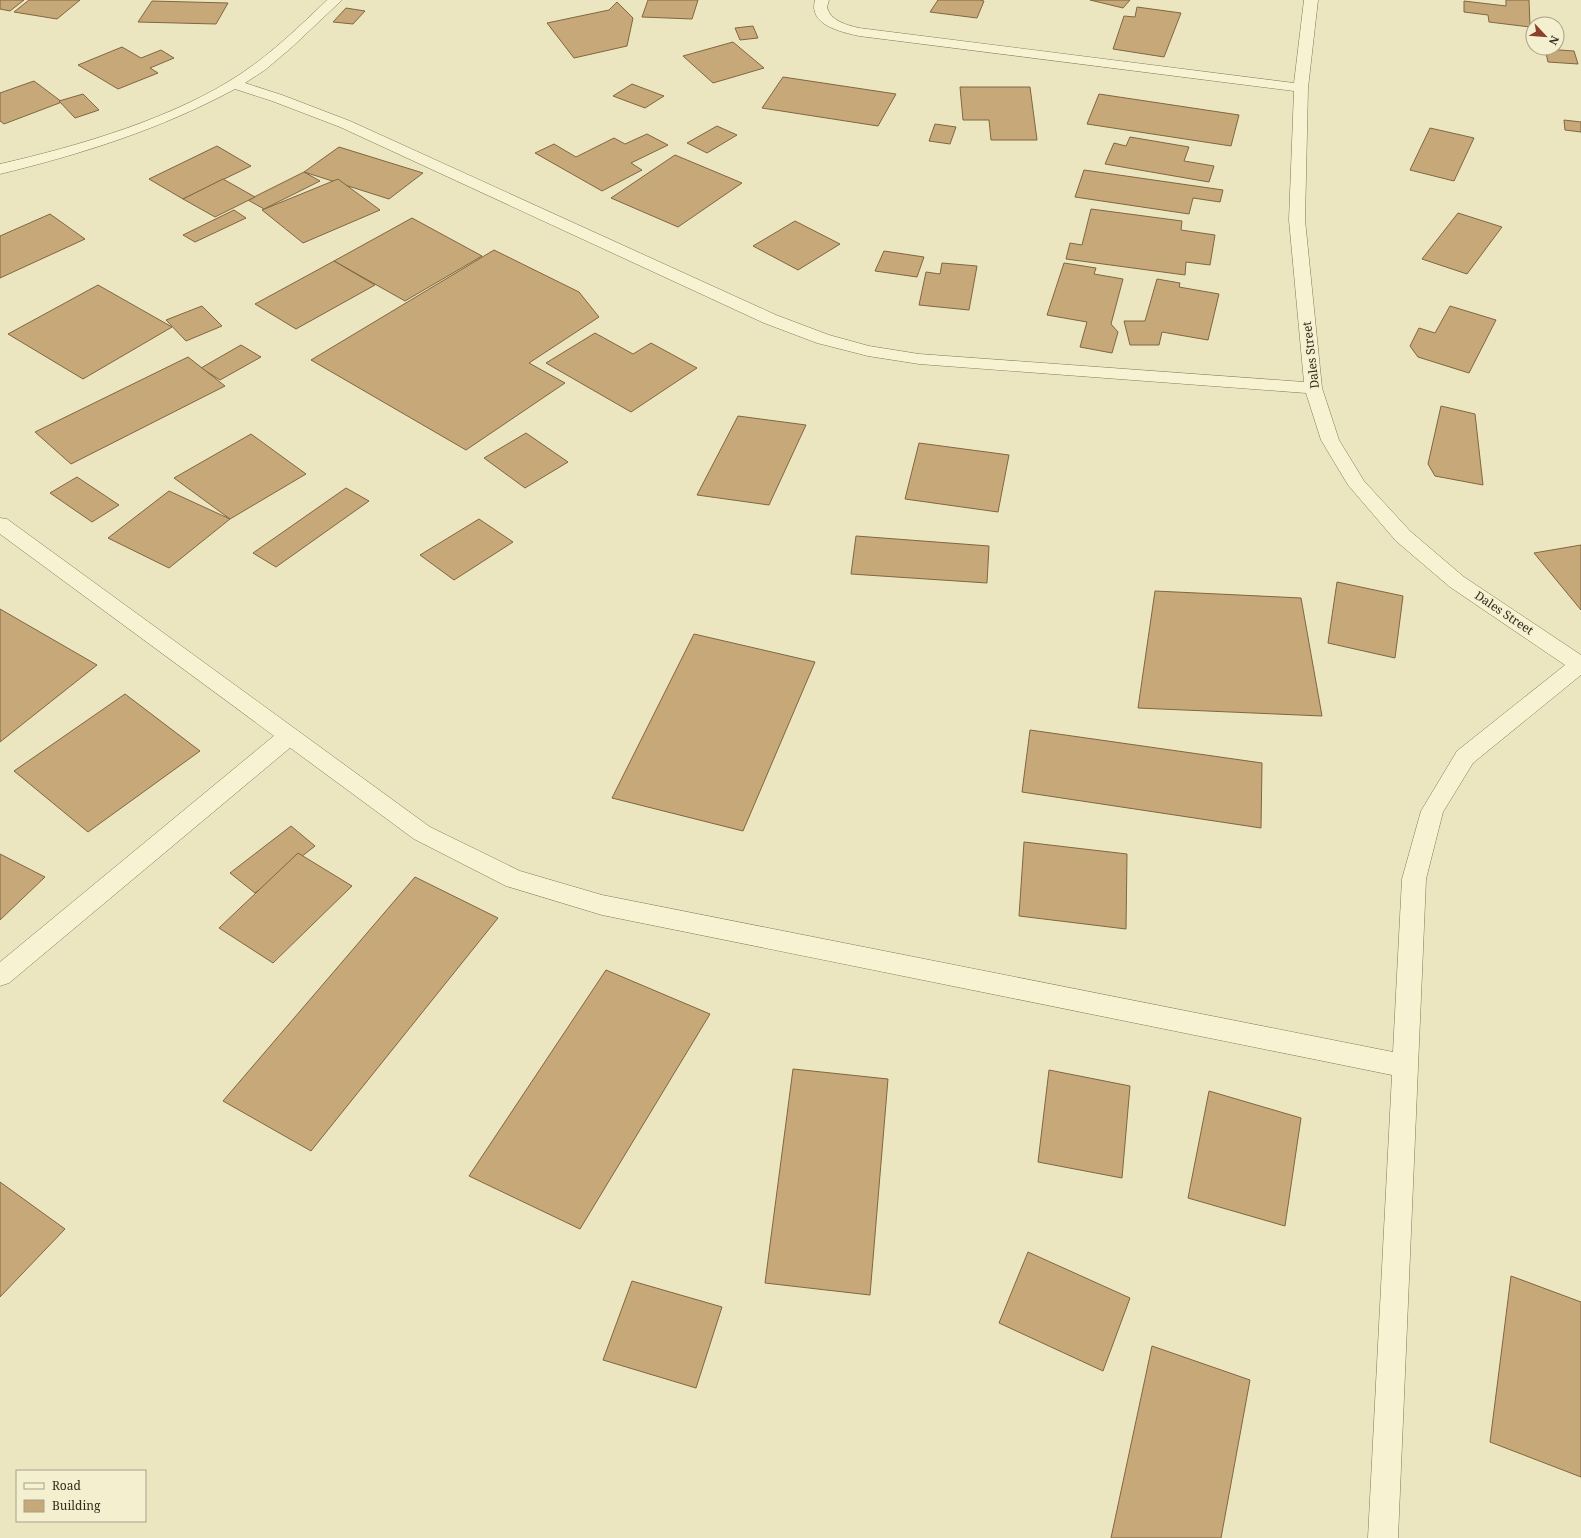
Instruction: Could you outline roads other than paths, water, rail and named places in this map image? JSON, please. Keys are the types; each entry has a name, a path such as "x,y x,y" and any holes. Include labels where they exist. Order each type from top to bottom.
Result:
{"street":[{"path":"0,169 66,152 131,131 187,108 233,84 268,61 335,0"},
{"path":"822,0 820,3 821,13 830,22 843,28 859,32 1301,88"},
{"name":"Dales Street","path":"1311,0 1301,88 1297,220 1313,388 1330,440 1357,485 1403,536 1457,582 1581,664"},
{"path":"233,84 313,110 770,319 823,339 868,351 919,359 1313,388"},
{"path":"0,524 422,833 514,879 602,905 1405,1066"},
{"path":"1383,1538 1414,879 1432,811 1466,757 1581,664"},
{"path":"0,976 288,736"}]}
